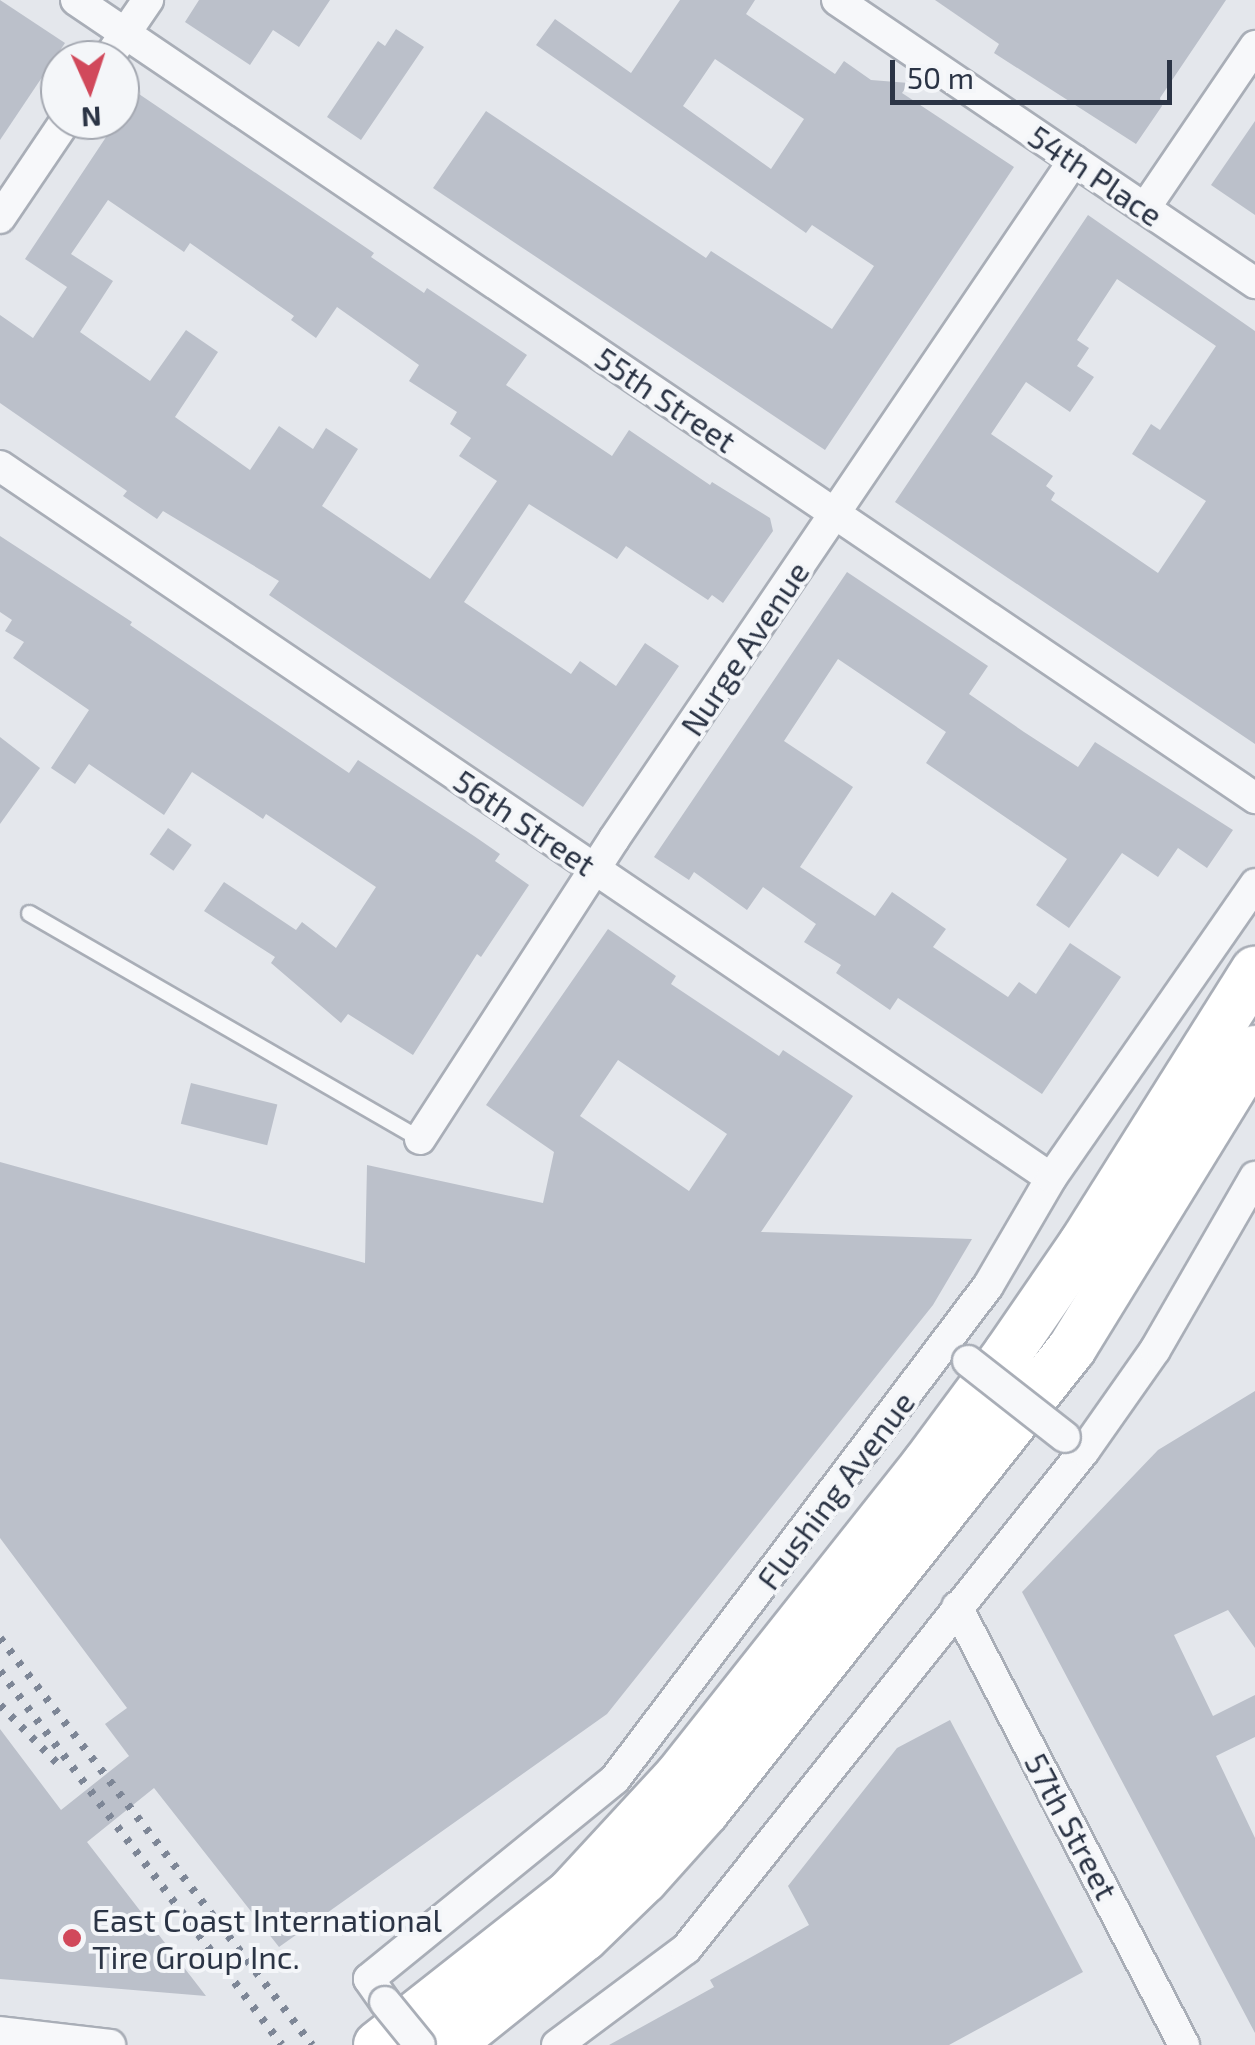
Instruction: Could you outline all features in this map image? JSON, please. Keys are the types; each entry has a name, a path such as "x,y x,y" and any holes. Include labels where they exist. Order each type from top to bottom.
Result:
{"main road":[{"name":"Flushing Avenue","path":"381,2023 570,1894 678,1777 926,1464 1008,1354 1083,1244 1255,971"},
{"path":"449,2045 584,1937 705,1811 1072,1348 1255,1050"}],"street":[{"name":"55th Street","path":"76,0 1255,798"},
{"path":"120,40 148,0"},
{"name":"54th Place","path":"837,0 1255,283"},
{"path":"1145,208 1255,46"},
{"path":"0,218 53,140"},
{"name":"Nurge Avenue","path":"420,1140 594,869 1074,160"},
{"name":"56th Street","path":"0,466 1051,1178"},
{"name":"Flushing Avenue","path":"381,2023 369,1979 616,1779 957,1353 988,1286 1051,1178 1255,884"},
{"path":"557,2045 686,1949 957,1607 1074,1444 1154,1350 1254,1181"},
{"path":"957,1353 1074,1444"},
{"name":"57th Street","path":"957,1607 1184,2045"},
{"path":"381,2023 420,2045"},
{"path":"0,2032 110,2045"}],"lane":[{"path":"29,913 420,1140"}],"building":[{"path":"0,0 60,40 40,40 40,80 0,140"},
{"path":"199,0 330,0 299,47 273,30 250,65 185,22"},
{"path":"680,0 755,0 746,14 835,74 844,61 871,80 909,83 902,93 1014,167 825,450 433,188 486,111 706,258 711,251 832,329 874,266 812,225 806,233 536,45 555,19 631,73","holes":["715,59 804,119 771,169 683,106"]},
{"path":"935,0 1226,0 1160,98 1162,106 1136,144 994,53 999,44"},
{"path":"396,29 424,47 361,140 327,117 378,41 385,46"},
{"path":"140,95 374,253 371,257 424,293 427,288 527,355 506,385 612,456 629,430 710,485 712,482 770,518 773,531 723,603 712,595 708,600 626,546 617,559 529,504 464,602 571,674 580,661 616,686 645,643 679,666 583,807 269,595 279,581 163,511 157,519 123,496 127,491 0,403 0,315 33,338 67,287 25,259 104,140 140,140","holes":["108,200 184,252 190,243 294,316 291,320 316,338 337,307 419,365 409,381 457,412 450,424 471,438 459,456 497,481 430,579 322,506 358,449 326,428 313,449 279,426 250,470 175,417 218,352 186,330 150,381 80,332 113,281 71,254"]},
{"path":"1255,121 1255,215 1211,185"},
{"path":"1088,215 1255,331 1255,744 895,502","holes":["1117,279 1216,346 1160,430 1151,424 1132,454 1206,501 1158,573 1051,500 1055,493 1046,486 1053,476 991,434 1026,382 1070,412 1094,377 1077,366 1089,348 1077,340"]},
{"path":"0,536 132,622 130,625 349,773 358,760 474,836 500,854 495,861 529,885 481,957 477,954 413,1055 348,1014 341,1023 271,963 275,957 204,911 224,882 296,930 302,922 336,948 376,887 266,814 263,819 192,772 164,815 89,764 75,784 51,768 89,710 13,658 24,642 5,631 12,620 0,612"},
{"path":"847,572 988,666 969,694 1024,732 1078,767 1095,742 1233,830 1207,868 1178,848 1158,877 1122,853 1069,928 1036,905 1067,859 926,763 946,732 838,659 784,741 853,787 800,867 875,916 892,892 946,929 933,947 1008,997 1019,982 1036,994 1070,943 1121,977 1042,1094 898,998 890,1010 836,973 841,965 804,942 816,924 763,887 747,910 694,872 689,880 654,857"},
{"path":"0,737 40,768 0,824"},
{"path":"168,828 192,845 173,871 150,854"},
{"path":"608,929 676,976 671,984 779,1056 783,1050 853,1096 761,1232 972,1239 933,1305 607,1714 279,1947 154,1788 87,1842 206,1996 0,1979 0,1729 61,1810 129,1756 105,1724 127,1708 0,1538 0,1162 365,1263 367,1165 543,1203 554,1152 486,1105","holes":["618,1060 727,1134 689,1191 580,1116"]},
{"path":"191,1083 277,1105 267,1145 181,1124"},
{"path":"1255,1391 1255,1648 1228,1610 1174,1635 1213,1716 1255,1695 1255,1737 1216,1756 1255,1838 1255,2033 1022,1592 1158,1450"},
{"path":"950,1720 1083,1972 949,2045 609,2045 714,1987 710,1980 809,1925 788,1886 897,1748"}],"railway":[{"path":"0,1638 312,2045"},
{"path":"0,1671 282,2045"},
{"path":"0,1705 58,1764"}],"place":[{"name":"East Coast International Tire Group Inc.","path":"72,1938"}]}
